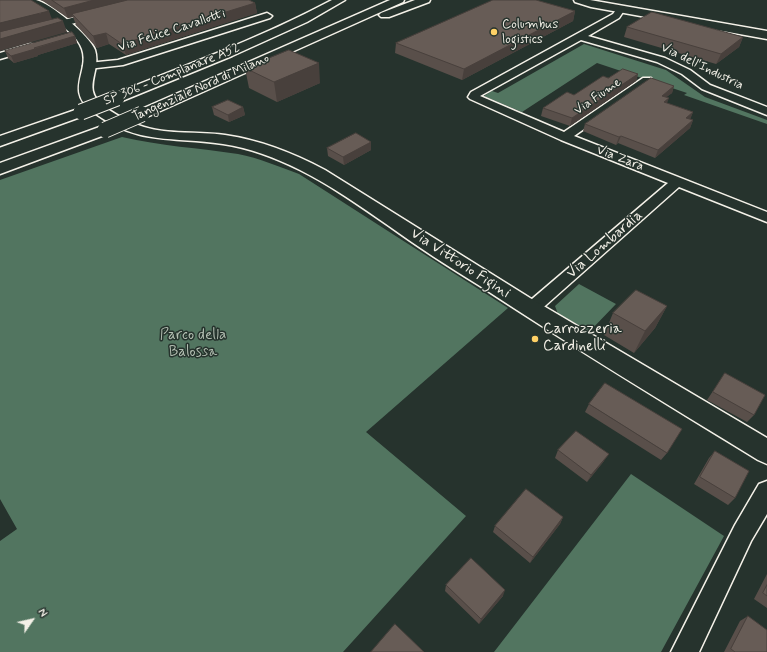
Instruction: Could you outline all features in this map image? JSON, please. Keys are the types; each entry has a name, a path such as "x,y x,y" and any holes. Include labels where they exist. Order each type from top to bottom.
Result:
{"main road":[{"path":"29,0 77,34 87,48"},
{"name":"SP 306 - Complanare A52","path":"0,141 130,112 228,53 303,20 340,0"},
{"name":"Tangenziale Nord di Milano","path":"130,112 380,0"},
{"name":"Tangenziale Nord di Milano","path":"0,155 93,121 130,112 226,77 399,0"},
{"path":"226,77 425,0"},
{"path":"579,0 767,35"},
{"path":"294,38 335,16"},
{"name":"Via Vittorio Figini","path":"87,48 89,56 85,88 87,97 90,102 113,119 130,112 149,134 171,137 220,139 250,144 275,152 329,178 531,309 767,452"},
{"name":"Tangenziale Nord di Milano","path":"0,169 93,121"}],"street":[{"path":"579,36 616,16 621,9"},
{"path":"0,40 109,12"},
{"name":"Via Felice Cavallotti","path":"88,66 118,63 266,16"},
{"path":"64,38 77,34"},
{"name":"Via Zara","path":"579,36 475,94 474,97 565,137 767,217"},
{"name":"Via dell'Industria","path":"579,36 661,60 686,72 706,87 767,111"},
{"path":"0,56 43,44"},
{"name":"Via Felice Cavallotti","path":"87,48 109,64"},
{"name":"Via Fiume","path":"565,137 647,80"},
{"name":"Via Lombardia","path":"531,309 678,181"},
{"path":"684,652 744,533 767,492"}],"green space":[{"path":"584,44 666,70 705,97 767,120 767,124 684,95 687,93 597,63 522,112 484,96 492,91 498,93"},
{"name":"Parco della Balossa","path":"122,137 165,145 238,154 262,160 299,174 508,308 366,432 466,516 343,652 0,652 0,541 17,529 0,499 0,180"},
{"path":"579,284 616,304 590,331 558,314 555,306"},
{"path":"631,474 724,536 661,652 494,652"}],"building":[{"path":"0,0 31,0 49,11 0,23"},
{"path":"52,0 94,0 64,8"},
{"path":"128,0 249,0 255,3 122,44 106,33 93,36 72,14"},
{"path":"493,0 536,0 575,11 464,69 396,43"},
{"path":"652,12 743,37 721,54 627,27"},
{"path":"58,18 63,21 0,39 0,32"},
{"path":"72,32 75,36 11,56 5,51"},
{"path":"289,50 319,63 274,82 245,68"},
{"path":"623,69 638,74 572,118 543,108 567,92 574,95 603,76 608,78"},
{"path":"651,78 674,86 662,96 669,98 664,102 693,112 686,118 693,120 658,150 585,124"},
{"path":"228,100 243,107 228,115 212,107"},
{"path":"356,133 371,142 343,157 327,148"},
{"path":"636,290 667,306 645,331 613,313"},
{"path":"725,373 765,395 754,415 713,392"},
{"path":"605,383 682,429 667,453 589,404"},
{"path":"576,431 609,454 591,475 558,450"},
{"path":"715,451 749,471 735,498 700,477"},
{"path":"526,489 563,517 533,557 495,526"},
{"path":"471,558 505,590 481,619 446,585"},
{"path":"767,585 767,596 763,593"},
{"path":"748,616 767,630 767,652 735,652 731,649"},
{"path":"395,624 424,652 371,652"}],"place":[{"name":"Columbus logistics","path":"494,32"},
{"name":"Carrozzeria Cardinelli","path":"535,339"}]}
